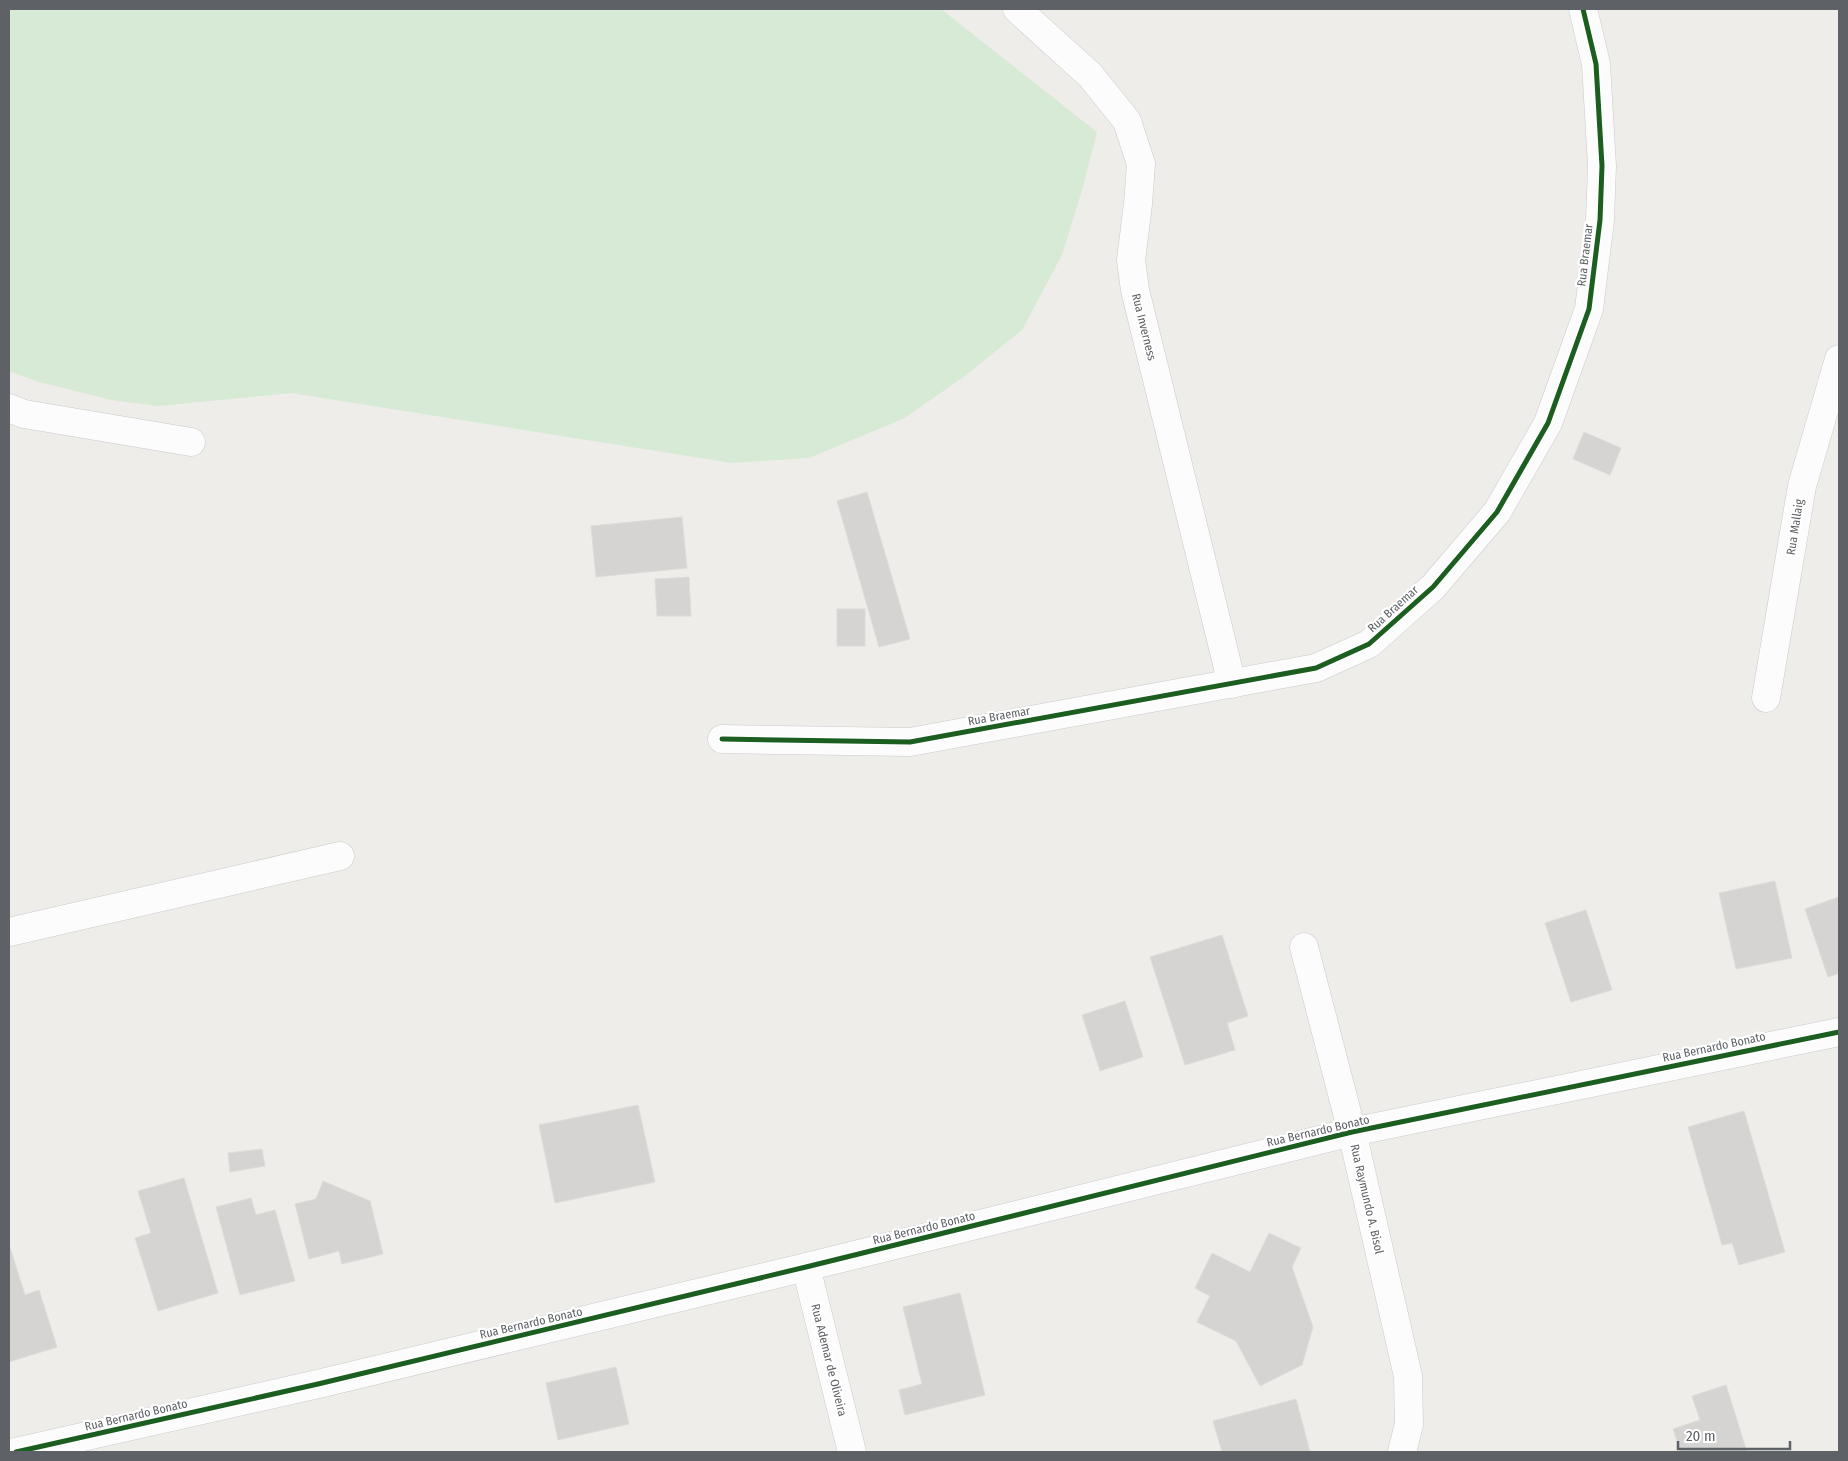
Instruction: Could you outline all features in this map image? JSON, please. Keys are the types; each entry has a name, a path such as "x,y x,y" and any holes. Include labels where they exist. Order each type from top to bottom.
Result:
{"street":[{"name":"Rua Inverness","path":"1017,9 1090,75 1127,121 1140,164 1138,204 1131,260 1135,290 1232,684"},
{"name":"Rua Braemar","path":"722,738 910,742 1316,668 1369,644 1433,587 1497,512 1548,424 1589,309 1600,220 1602,166 1596,64 1582,9"},
{"name":"Rua Mallaig","path":"1766,698 1802,486 1839,359"},
{"path":"9,408 24,414 191,442"},
{"path":"9,932 340,856"},
{"name":"Rua Raymundo A. Bisol","path":"1304,947 1352,1132 1408,1376 1409,1424 1402,1452"},
{"name":"Rua Bernardo Bonato","path":"16,1452 318,1384 806,1267 1352,1132 1839,1032"},
{"name":"Rua Ademar de Oliveira","path":"806,1267 852,1452"}],"green space":[{"path":"9,9 941,9 1097,132 1083,187 1062,255 1022,330 965,376 903,419 809,458 732,463 291,393 159,406 111,400 39,382 9,371"}],"building":[{"path":"1584,432 1621,448 1610,475 1573,459"},
{"path":"867,492 910,639 879,647 837,501"},
{"path":"682,517 687,568 596,577 591,526"},
{"path":"689,577 691,616 657,616 655,579"},
{"path":"837,609 865,609 865,646 837,646"},
{"path":"1775,881 1792,958 1736,969 1719,893"},
{"path":"1839,897 1839,973 1828,977 1805,909"},
{"path":"1586,910 1612,990 1571,1002 1545,923"},
{"path":"1222,935 1248,1016 1227,1023 1235,1050 1185,1065 1150,957"},
{"path":"1125,1001 1143,1057 1100,1071 1082,1015"},
{"path":"638,1105 655,1182 555,1203 539,1125"},
{"path":"1744,1111 1785,1252 1739,1265 1732,1243 1722,1245 1688,1127"},
{"path":"262,1149 265,1166 230,1172 228,1153"},
{"path":"184,1178 218,1293 158,1311 135,1238 151,1233 138,1191"},
{"path":"323,1181 370,1201 383,1254 342,1264 339,1251 309,1259 295,1204 316,1199"},
{"path":"251,1198 256,1215 275,1210 295,1281 240,1295 216,1207"},
{"path":"1269,1233 1301,1248 1292,1267 1313,1327 1302,1365 1260,1386 1236,1341 1197,1322 1210,1296 1195,1288 1212,1253 1250,1272"},
{"path":"9,1244 25,1295 39,1290 57,1347 9,1362"},
{"path":"960,1293 985,1395 905,1415 899,1390 922,1384 903,1307"},
{"path":"616,1367 629,1424 558,1440 546,1383"},
{"path":"1726,1385 1747,1452 1681,1452 1673,1429 1700,1420 1692,1396"},
{"path":"1296,1399 1310,1452 1222,1452 1213,1421"}],"cycle path":[{"path":"722,739 910,742 1316,668 1369,644 1433,587 1497,512 1548,423 1589,309 1600,220 1602,166 1596,64 1583,9"},
{"path":"16,1452 318,1384 806,1267 1352,1132 1839,1032"}]}
